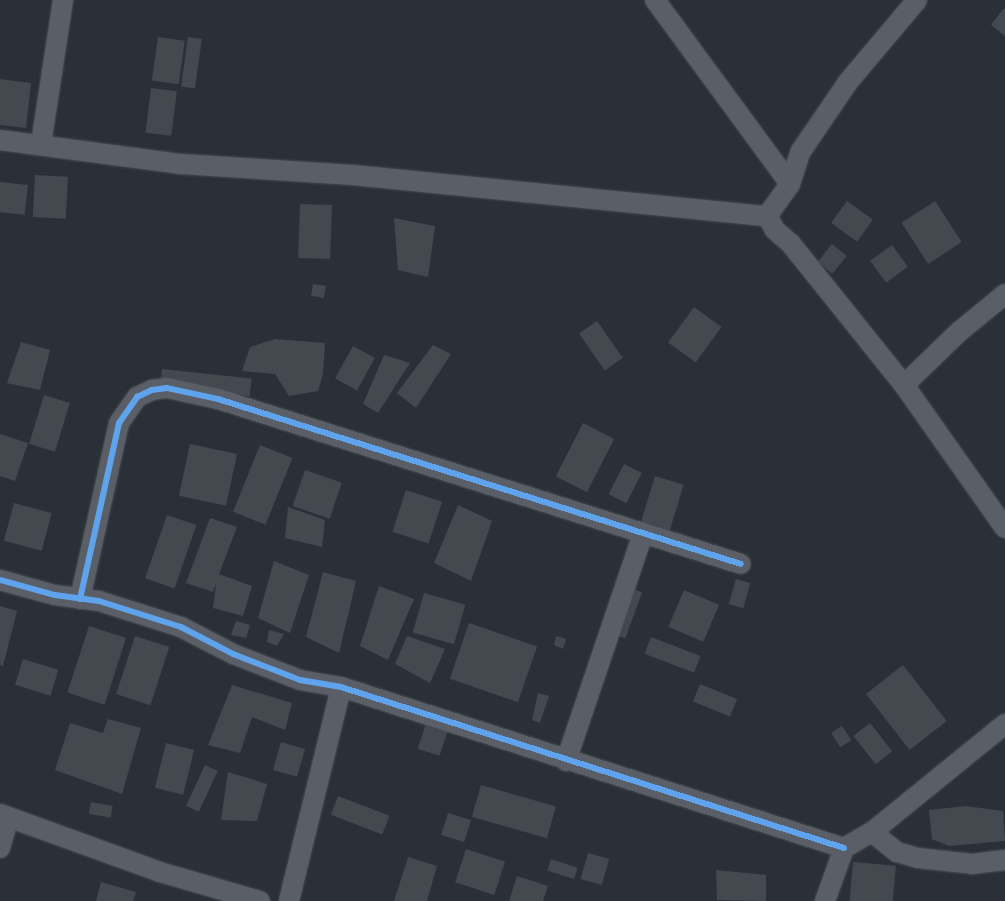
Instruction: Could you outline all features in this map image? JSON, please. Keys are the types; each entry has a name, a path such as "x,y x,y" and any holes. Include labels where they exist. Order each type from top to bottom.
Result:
{"street":[{"path":"41,144 62,0"},
{"path":"654,0 790,184"},
{"path":"767,216 790,184 801,151 848,82 917,0"},
{"path":"0,140 181,164 353,175 767,216"},
{"path":"767,216 775,230 792,244 904,385 1005,528"},
{"path":"904,385 960,331 1005,294"},
{"path":"80,599 119,423 137,397 160,389 218,399 741,564"},
{"path":"566,761 643,534"},
{"path":"0,580 80,599 99,601 181,627 233,654 300,680 341,687 566,761 844,848"},
{"path":"290,901 341,687"},
{"path":"825,901 844,848 872,832 1005,724"},
{"path":"0,848 5,815 160,872 260,901"},
{"path":"872,832 897,852 918,858 972,864 1005,860"}],"building":[{"path":"1005,9 1005,36 991,25"},
{"path":"158,37 185,41 179,84 152,81"},
{"path":"188,37 202,39 195,88 181,87"},
{"path":"0,79 31,83 26,128 0,125"},
{"path":"151,88 177,91 171,136 146,133"},
{"path":"35,175 68,177 66,219 33,217"},
{"path":"0,182 28,185 25,215 0,212"},
{"path":"847,201 873,220 857,242 831,223"},
{"path":"935,201 962,242 928,264 901,223"},
{"path":"300,204 332,205 330,259 298,258"},
{"path":"394,218 435,226 428,277 398,270"},
{"path":"832,244 847,256 832,274 818,262"},
{"path":"892,245 908,267 886,283 870,261"},
{"path":"313,284 326,286 324,298 311,296"},
{"path":"694,307 722,327 696,363 668,343"},
{"path":"597,321 623,358 605,370 579,334"},
{"path":"275,339 325,343 323,374 318,391 289,396 275,374 242,371 250,347"},
{"path":"21,342 50,350 40,390 7,383"},
{"path":"433,345 451,354 416,408 397,393"},
{"path":"353,346 375,358 357,390 335,378"},
{"path":"384,355 410,363 378,413 363,404"},
{"path":"162,369 252,378 250,396 160,387"},
{"path":"44,395 70,403 55,452 29,444"},
{"path":"583,423 614,439 587,492 556,476"},
{"path":"0,434 28,443 15,481 0,476"},
{"path":"190,444 237,454 226,506 179,496"},
{"path":"260,445 292,458 265,525 233,512"},
{"path":"624,464 642,473 626,503 609,494"},
{"path":"305,470 342,483 330,519 293,506"},
{"path":"655,476 684,485 670,531 641,522"},
{"path":"406,490 442,502 429,544 392,532"},
{"path":"14,503 52,513 42,551 4,541"},
{"path":"458,505 492,521 471,581 434,563"},
{"path":"288,507 325,520 322,547 285,538"},
{"path":"167,515 196,525 174,588 145,578"},
{"path":"210,518 237,527 219,574 252,586 243,616 213,608 216,584 213,592 186,583"},
{"path":"274,561 309,575 290,633 258,618"},
{"path":"323,572 356,581 339,653 306,637"},
{"path":"736,579 750,583 743,608 729,604"},
{"path":"379,586 414,599 388,660 360,646"},
{"path":"628,587 642,592 625,638 611,633"},
{"path":"684,590 719,605 703,642 668,627"},
{"path":"424,593 465,605 454,644 413,632"},
{"path":"0,606 17,611 3,666 0,665"},
{"path":"236,621 250,625 246,638 231,635"},
{"path":"469,623 537,646 518,702 450,679"},
{"path":"89,626 126,638 104,705 67,693"},
{"path":"269,630 284,634 277,646 267,642"},
{"path":"135,636 169,647 150,705 116,694"},
{"path":"407,636 445,649 430,683 395,664"},
{"path":"556,636 566,639 563,649 554,645"},
{"path":"651,637 700,656 694,673 645,654"},
{"path":"23,659 58,670 50,696 15,685"},
{"path":"903,665 947,721 910,750 866,694"},
{"path":"700,684 737,699 730,717 693,702"},
{"path":"232,685 292,703 285,730 252,717 240,753 208,745"},
{"path":"538,693 549,696 540,723 532,720"},
{"path":"108,719 141,728 122,794 55,770 70,723 103,733"},
{"path":"426,723 448,730 440,756 418,749"},
{"path":"870,723 892,751 876,764 853,736"},
{"path":"842,726 851,740 840,747 831,733"},
{"path":"281,742 305,749 297,777 273,770"},
{"path":"166,743 194,750 183,795 155,788"},
{"path":"205,765 218,771 199,812 186,806"},
{"path":"228,772 267,784 257,821 221,820"},
{"path":"481,785 556,806 547,838 472,817"},
{"path":"338,796 389,816 382,834 331,815"},
{"path":"91,802 113,806 111,818 89,814"},
{"path":"966,806 1003,811 1005,841 949,846 932,839 929,810"},
{"path":"448,813 471,820 464,842 441,835"},
{"path":"466,849 505,862 494,895 455,882"},
{"path":"588,853 609,859 602,885 581,879"},
{"path":"408,857 437,866 427,901 394,901"},
{"path":"551,859 578,868 574,879 547,870"},
{"path":"853,862 896,866 893,901 850,901"},
{"path":"716,870 766,875 766,901 717,900"},
{"path":"517,876 548,886 543,901 509,901"},
{"path":"101,882 136,892 133,901 96,901"}],"cycle path":[{"path":"80,599 119,423 137,397 152,390 167,388 218,399 741,564"},
{"path":"0,580 55,595 99,601 181,627 233,654 300,680 341,687 844,848"}]}
